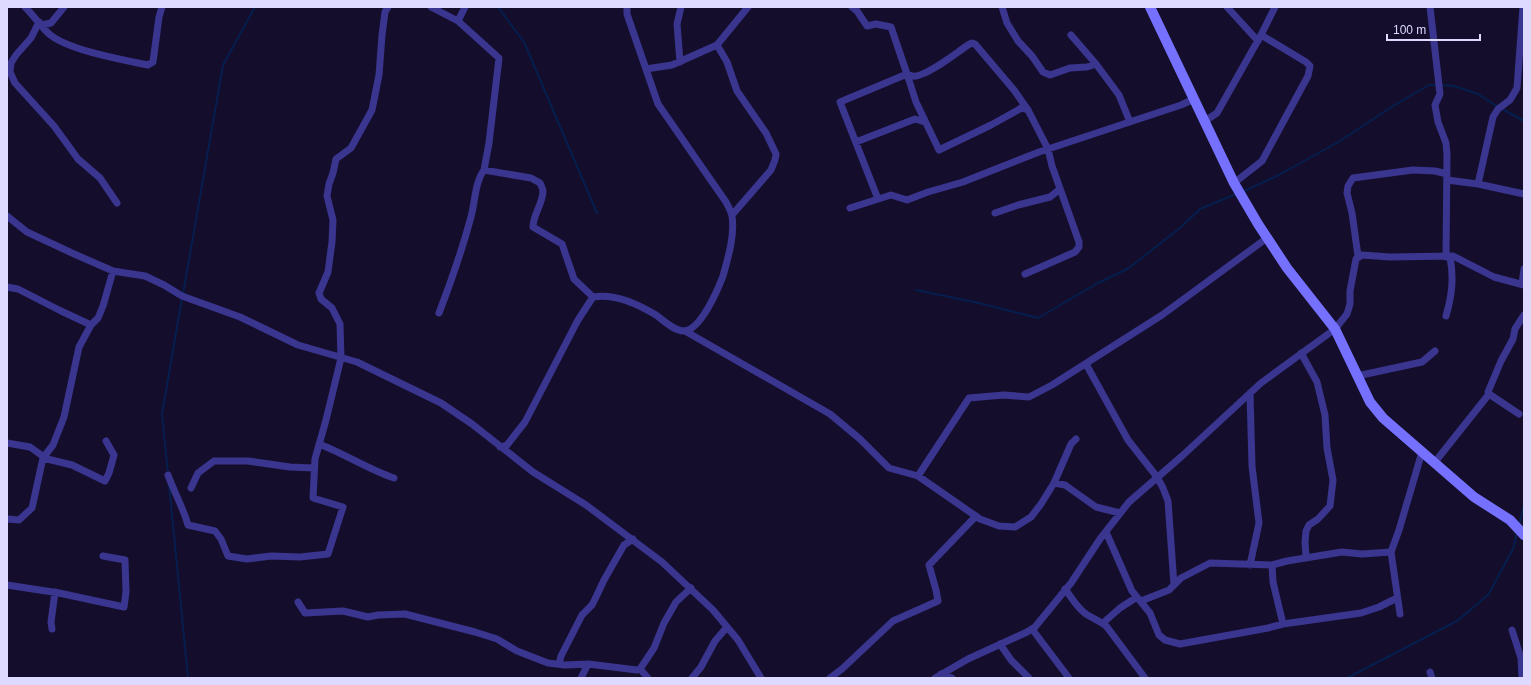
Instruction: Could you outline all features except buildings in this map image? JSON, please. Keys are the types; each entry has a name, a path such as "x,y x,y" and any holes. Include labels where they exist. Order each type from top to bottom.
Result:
{"street":[{"path":"26,7 48,33 71,45 116,59 148,65 153,62 159,17 162,7"},
{"path":"64,7 51,23 41,24 31,38 16,54 11,63 10,72 15,83 54,126 78,159 100,178 117,203"},
{"path":"168,474 175,494 183,508 188,525 215,531 221,539 228,556 247,559 271,556 300,557 328,554 343,507 313,498 315,459 341,358 340,324 332,308 321,299 319,293 328,272 332,242 333,220 327,196 336,159 351,148 372,110 379,76 385,12 388,7"},
{"path":"431,7 458,21 500,58 484,170 479,177 471,215 457,264 439,313"},
{"path":"458,21 465,7"},
{"path":"627,7 627,14 658,104 726,202 732,216 732,237 718,291 706,311 693,328 685,331"},
{"path":"680,62 677,24 681,7"},
{"path":"646,69 660,68 680,62 717,45 748,7"},
{"path":"852,7 857,11 867,26 876,24 891,27 916,102 939,150 991,125 1021,108 1028,110"},
{"path":"1002,7 1007,23 1018,41 1032,56 1043,72 1050,75 1070,68 1087,67 1096,64"},
{"path":"1150,7 1242,198 1287,268 1335,329 1370,402 1383,418 1422,452 1474,496 1510,520 1524,535"},
{"path":"1227,7 1260,38 1306,62 1310,66 1310,70 1283,124 1262,161 1235,185"},
{"path":"1205,121 1217,113 1276,7"},
{"path":"1430,7 1440,94 1435,105 1436,113 1446,143 1448,257 1452,265 1452,294 1446,316"},
{"path":"1478,184 1493,117 1498,109 1510,100 1517,88 1523,7"},
{"path":"1071,35 1096,64 1118,95 1130,122"},
{"path":"878,199 840,102 907,74 911,76 918,76 940,64 968,45 972,43 975,44 1014,90 1028,110 1048,149 1060,189 1069,209 1079,242 1079,247 1075,252 1025,274"},
{"path":"717,45 727,62 737,91 766,133 776,154 771,170 732,216"},
{"path":"850,208 891,196 907,200 963,182 1048,149 1181,105 1194,99"},
{"path":"856,142 915,119 925,122"},
{"path":"484,170 531,178 540,183 543,192 539,207 533,219 533,228 562,244 574,279 593,298"},
{"path":"938,676 968,659 1032,629 1042,620 1129,502 1182,456 1261,382 1335,329 1347,314 1350,304 1350,291 1356,259 1358,256 1352,213 1347,193 1348,186 1353,178 1413,170 1435,171 1447,177 1524,194"},
{"path":"995,213 1018,205 1050,197 1060,189"},
{"path":"7,216 27,232 72,253 114,270 145,276 187,298 240,317 298,345 357,362 441,403 504,446 510,454 533,472 586,505 662,562 713,610 738,640 761,678"},
{"path":"918,476 969,398 1004,396 1029,397 1052,386 1162,314 1267,238"},
{"path":"1358,256 1453,256 1494,277 1523,284 1524,269"},
{"path":"7,519 19,520 32,508 43,458 53,444 64,417 79,347 91,325 98,318 114,270"},
{"path":"7,287 18,289 91,325"},
{"path":"504,446 525,422 578,320 593,298 599,296 614,297 636,304 674,328 685,331 830,414 860,439 889,468 918,476 976,516 999,526 1015,527 1030,517 1041,504 1054,483 1071,444 1076,439"},
{"path":"1435,462 1489,394 1488,389 1513,340 1515,329 1524,315"},
{"path":"1357,376 1422,362 1435,351"},
{"path":"1301,353 1317,382 1325,415 1327,448 1333,480 1330,506 1318,519 1309,525 1306,531 1306,557"},
{"path":"1086,364 1128,440 1157,477 1168,501 1174,585"},
{"path":"1250,393 1252,466 1259,524 1250,565"},
{"path":"1489,394 1519,414"},
{"path":"7,443 30,447 43,458 72,465 105,481 114,455 106,441"},
{"path":"319,444 340,452 360,464 394,478"},
{"path":"1400,614 1392,552 1422,452"},
{"path":"191,488 198,473 214,461 248,461 290,467 314,468"},
{"path":"1054,483 1064,485 1096,506 1120,513"},
{"path":"830,678 842,669 893,621 938,601 929,565 976,516"},
{"path":"1106,532 1132,591 1150,613 1159,634 1162,638 1180,644 1283,624 1361,613 1379,608 1397,598"},
{"path":"559,664 561,656 582,615 592,605 624,545 633,539"},
{"path":"1103,623 1120,608 1139,599 1169,590 1181,578 1210,563 1272,565 1306,557 1342,552 1362,554 1392,552"},
{"path":"7,585 55,592 124,607 126,592 125,560 103,556"},
{"path":"1272,565 1273,582 1283,624"},
{"path":"298,602 305,613 343,611 368,617 405,614 452,625 497,640 540,661 559,664 588,664 637,670 654,648 664,623 676,602 691,588"},
{"path":"1065,589 1079,608 1092,618 1103,623 1143,677"},
{"path":"52,629 51,622 55,592"},
{"path":"692,678 701,667 715,641 727,628"},
{"path":"1032,629 1069,678"},
{"path":"1512,630 1521,658 1522,678"},
{"path":"1000,644 1011,660 1029,678"},
{"path":"581,678 588,664"},
{"path":"640,668 648,678"},
{"path":"938,676 952,678"}],"waterway":[{"path":"183,294 223,65 255,7"},
{"path":"498,7 524,42 597,213"},
{"path":"1242,192 1279,175 1340,141 1393,106 1429,85 1437,85"},
{"path":"1442,85 1454,86 1478,94 1498,107"},
{"path":"1502,109 1524,121"},
{"path":"916,290 979,303 1038,318 1096,284 1129,268 1181,227 1200,209 1236,194"},
{"path":"168,474 162,414 182,298"},
{"path":"169,484 188,678"},
{"path":"1519,525 1524,505"},
{"path":"1347,678 1457,621 1488,595 1513,549 1517,533"}]}
